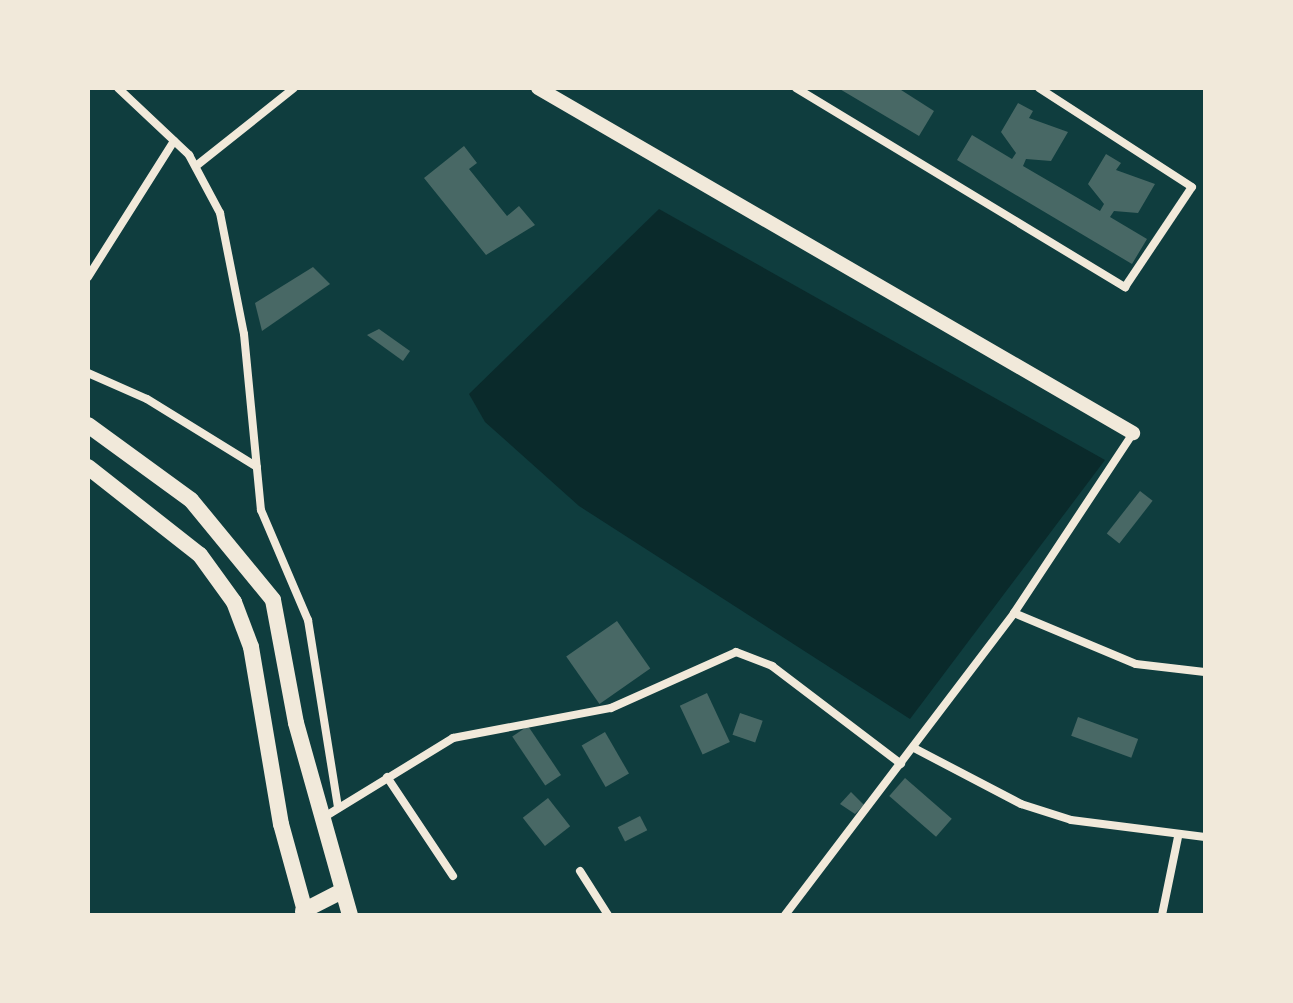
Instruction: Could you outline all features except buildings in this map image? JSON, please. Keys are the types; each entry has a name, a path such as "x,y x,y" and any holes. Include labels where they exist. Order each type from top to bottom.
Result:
{"main road":[{"path":"88,425 191,500 273,600 320,819 340,892 350,915"},
{"path":"88,467 200,555 234,602 251,647 305,913 340,892"}],"street":[{"path":"118,88 196,166 220,213 231,266 264,524 313,640 338,808"},
{"path":"196,166 294,88"},
{"path":"538,88 1133,433 1014,613 785,915"},
{"path":"796,88 1125,287 1192,187 1039,88"},
{"path":"88,277 174,141"},
{"path":"88,373 147,399 257,467"},
{"path":"1014,613 1136,664 1205,672"},
{"path":"320,819 453,738 611,708 736,652 772,666 901,764"},
{"path":"914,748 1021,804 1178,837 1205,837"},
{"path":"387,777 453,876"},
{"path":"1161,915 1178,837"},
{"path":"580,871 608,915"}],"water":[{"path":"659,209 1105,460 910,719 579,506 485,422 469,394"}]}
